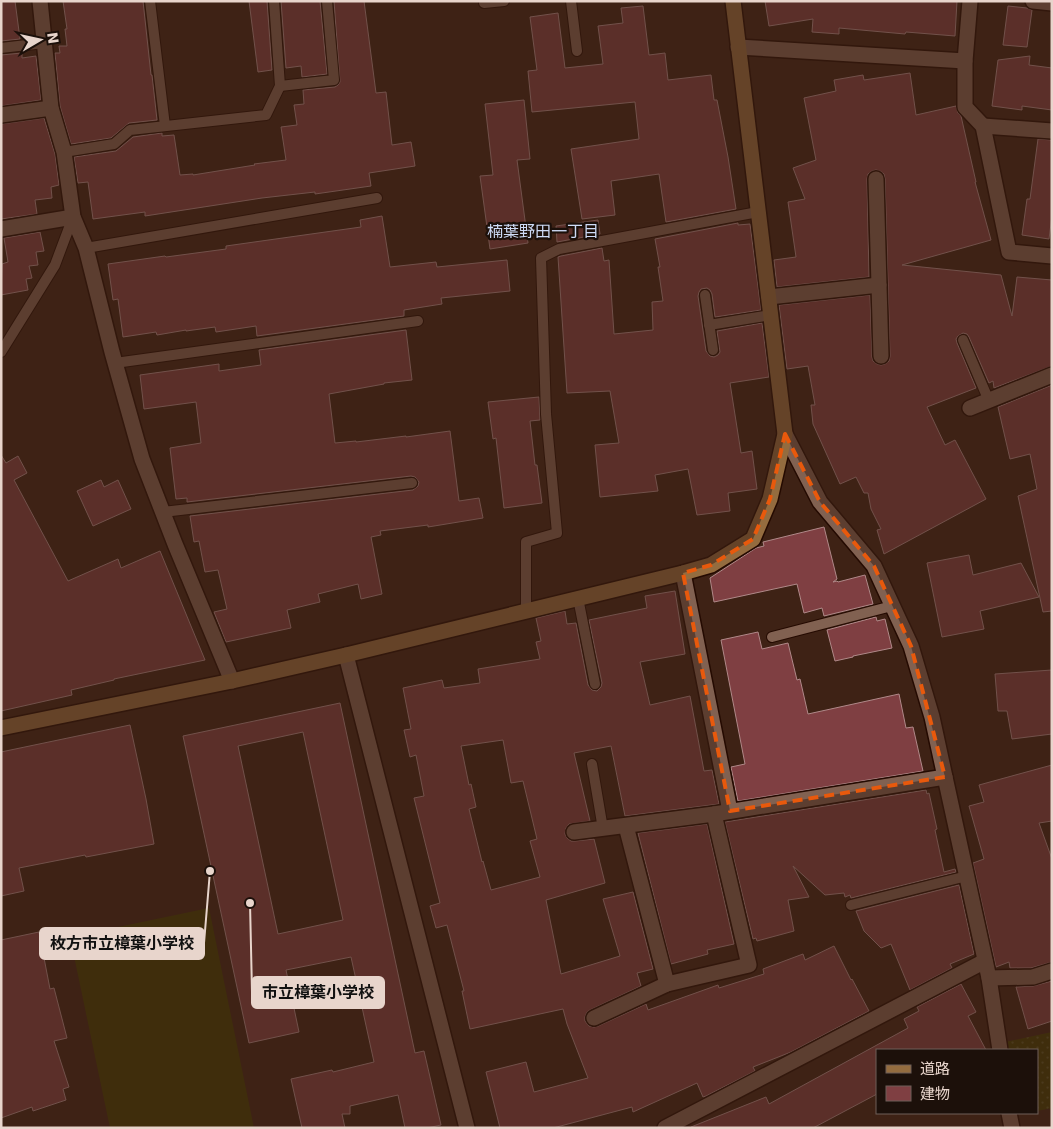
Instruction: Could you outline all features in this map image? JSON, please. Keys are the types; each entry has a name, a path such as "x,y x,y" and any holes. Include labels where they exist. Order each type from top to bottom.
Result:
{"street":[{"path":"40,1 51,108 64,152 73,217 86,248 114,363 142,459 232,680"},
{"path":"1,728 346,655 683,573 711,565 753,539 770,499 785,434 734,1"},
{"path":"970,1 965,61 965,107 983,126 1009,252 1052,256"},
{"path":"1033,1 1052,3"},
{"path":"738,47 965,61"},
{"path":"1,115 51,108"},
{"path":"983,126 1052,131"},
{"path":"876,179 881,356"},
{"path":"1,228 73,217"},
{"path":"769,297 879,285"},
{"path":"970,408 1052,375"},
{"path":"785,434 820,502 874,566 911,646 932,717 989,978 1000,1049"},
{"path":"683,573 730,812"},
{"path":"346,655 467,1128"},
{"path":"574,832 730,812 945,777"},
{"path":"594,1018 666,984 749,965 714,814"},
{"path":"626,826 666,984"},
{"path":"665,1128 985,961"},
{"path":"989,978 1033,976 1052,971"},
{"path":"1009,1114 1012,1128"}],"lane":[{"path":"150,1 165,126"},
{"path":"64,152 114,144 130,130 266,115 280,86 274,1"},
{"path":"280,86 334,80 327,1"},
{"path":"484,3 504,1"},
{"path":"571,1 577,51"},
{"path":"1,48 44,43"},
{"path":"86,248 377,198"},
{"path":"526,611 526,542 557,534 546,414 541,258 559,249 758,212"},
{"path":"1,352 55,265 73,217"},
{"path":"705,296 713,350"},
{"path":"709,325 771,314"},
{"path":"114,363 418,321"},
{"path":"963,340 989,401"},
{"path":"163,512 412,483"},
{"path":"578,598 596,684"},
{"path":"772,636 892,606"},
{"path":"592,764 603,829"},
{"path":"851,905 967,876"}],"highlighted area":[{"path":"785,434 820,502 874,566 911,646 945,777 730,811 683,573 711,565 753,539 770,499"}],"shaded area":[{"path":"209,908 254,1128 110,1128 70,937"},
{"path":"1052,1032 1052,1108 1038,1111 1038,1049 1007,1049 1005,1042"}],"building":[{"path":"1,1 15,1 20,39 1,41"},
{"path":"63,1 143,1 157,120 129,123 111,138 71,144 60,106 55,53 60,53 59,46 67,46 65,29 67,29"},
{"path":"249,1 267,1 272,70 258,72"},
{"path":"281,1 320,1 327,74 302,77 301,66 286,68"},
{"path":"334,1 364,1 376,93 386,92 392,145 411,142 415,166 369,173 371,186 315,194 315,192 262,198 145,216 145,212 93,219 88,182 78,183 74,157 116,151 133,137 162,133 162,136 174,135 180,175 193,175 286,160 281,127 297,125 294,105 304,104 303,90 335,87 340,82"},
{"path":"765,1 957,1 955,36 839,28 839,34 812,32 813,19 769,26"},
{"path":"643,6 649,55 665,53 668,80 711,75 714,100 717,100 728,157 736,209 666,222 659,174 611,181 615,215 582,219 571,149 639,139 635,102 532,112 528,71 537,70 530,17 558,13 565,68 603,64 598,26 623,23 621,8"},
{"path":"1008,6 1032,10 1027,47 1003,45"},
{"path":"22,53 22,58 36,56 41,100 1,106 1,55"},
{"path":"1030,56 1029,65 1052,68 1052,110 1022,106 1022,110 992,106 998,60"},
{"path":"910,73 916,115 956,106 961,116 975,182 991,240 902,265 1001,275 1012,316 1017,277 1052,280 1052,366 994,388 993,381 989,383 967,334 963,333 958,336 956,339 957,343 976,388 927,407 945,445 955,440 986,499 884,554 877,530 881,529 871,509 868,493 864,493 856,477 840,484 813,424 811,405 815,405 808,366 787,369 779,305 870,295 873,361 881,365 889,361 884,174 876,170 872,171 868,174 867,179 869,277 777,287 774,260 796,257 788,202 805,199 793,168 816,160 804,98 836,91 834,80 863,75 864,80"},
{"path":"524,100 530,159 517,160 528,243 490,249 480,176 493,175 485,104"},
{"path":"44,118 55,154 59,185 51,187 52,198 35,200 37,214 1,219 1,124"},
{"path":"1038,139 1052,140 1052,216 1049,239 1022,235 1027,199 1030,199"},
{"path":"382,216 390,267 436,262 437,267 507,260 510,291 441,298 442,304 404,310 404,316 257,336 256,326 216,332 215,327 157,335 156,332 123,337 118,299 113,300 108,264 226,249 226,246 361,227 360,220"},
{"path":"598,220 600,234 557,242 556,226"},
{"path":"738,223 738,225 750,224 761,310 715,317 710,290 707,288 701,289 698,296 706,351 710,356 714,357 720,352 717,331 762,323 769,377 730,383 741,453 752,451 757,489 728,493 730,511 697,515 688,469 655,475 658,491 600,497 595,445 619,443 610,391 567,393 558,257 602,248 604,261 609,260 614,334 653,330 652,302 663,301 655,239"},
{"path":"40,232 44,251 36,252 38,265 29,266 32,278 26,279 28,290 1,295 2,264 8,262 4,238"},
{"path":"406,330 412,380 384,383 329,394 335,443 450,431 459,501 479,498 483,518 428,527 428,525 380,531 381,535 371,537 382,594 361,599 358,584 318,594 320,602 287,610 291,628 226,642 214,612 227,609 218,570 205,572 199,541 194,542 190,516 413,490 418,486 419,482 415,477 411,476 187,502 187,498 176,499 170,448 201,443 196,402 144,409 140,375 219,364 219,371 261,365 259,350"},
{"path":"1052,385 1052,611 1043,612 1018,496 1037,489 1030,454 1010,459 998,407"},
{"path":"539,397 540,420 530,421 542,503 504,508 496,438 493,439 488,402"},
{"path":"1,455 6,463 18,456 27,473 14,480 68,581 118,559 121,568 160,551 205,660 114,679 71,690 72,695 1,711"},
{"path":"101,480 104,487 118,480 131,509 93,526 77,491"},
{"path":"824,527 837,579 833,582 865,575 873,604 824,616 822,608 804,613 797,584 714,602 710,578 756,548 764,546 763,542"},
{"path":"969,555 973,575 1021,563 1039,597 980,611 984,629 942,637 927,563"},
{"path":"675,591 685,654 640,662 650,705 690,696 704,771 712,770 719,804 625,816 611,746 574,753 590,821 569,824 565,834 571,841 594,839 605,883 546,900 561,974 620,956 603,899 633,892 653,969 637,973 641,986 590,1010 587,1012 585,1021 589,1026 598,1026 646,1004 648,1010 718,985 719,988 764,974 763,969 803,954 805,960 834,946 869,1011 791,1052 753,1067 755,1071 703,1097 697,1083 633,1112 632,1107 553,1128 500,1128 486,1072 526,1062 534,1092 588,1078 563,1009 470,1029 462,991 464,991 447,925 436,928 430,906 440,903 414,798 424,796 416,755 410,757 404,730 411,729 403,688 442,680 444,688 480,683 478,669 540,659 536,642 541,641 536,618 565,611 567,624 576,623 588,685 592,690 597,691 602,683 589,620 647,608 645,596","holes":["503,740 511,783 523,781 537,839 530,841 540,877 491,890 469,809 476,807 471,784 469,785 461,746"]},
{"path":"876,617 877,621 885,619 892,648 835,661 827,630"},
{"path":"758,632 762,649 788,643 797,680 800,679 808,714 899,694 906,728 913,727 923,771 738,801 731,767 745,764 721,640"},
{"path":"1052,670 1052,734 1012,739 1007,711 998,711 995,674"},
{"path":"340,703 415,1053 424,1051 441,1125 427,1128 405,1128 398,1095 350,1106 350,1114 342,1114 345,1128 302,1128 291,1079 332,1070 333,1072 374,1062 351,957 286,970 299,1032 249,1043 183,736","holes":["303,732 343,920 278,934 238,746"]},
{"path":"130,725 154,844 19,868 24,891 1,896 1,752"},
{"path":"1052,765 1052,821 1039,823 1052,859 1052,962 1031,968 1010,968 1009,962 996,967 973,863 984,859 969,806 984,802 979,785"},
{"path":"926,790 927,794 929,793 937,829 935,830 944,872 955,869 956,872 851,898 850,895 845,897 844,893 825,895 793,866 809,897 788,900 794,931 757,941 756,938 753,939 725,822"},
{"path":"707,824 734,944 707,950 708,954 671,964 638,833"},
{"path":"959,885 974,954 950,964 952,968 910,990 891,944 881,948 864,931 856,911"},
{"path":"39,932 50,989 54,988 67,1038 54,1041 69,1087 63,1089 66,1100 33,1111 32,1107 1,1118 1,940"},
{"path":"1052,981 1052,1021 1028,1029 1016,987 1033,986"},
{"path":"961,984 976,1012 968,1016 985,1049 876,1049 876,1095 813,1128 691,1128 766,1097 769,1104 908,1028 904,1019 919,1011 917,1007"}],"place":[{"name":"枚方市立樟葉小学校","path":"210,871"},
{"name":"市立樟葉小学校","path":"250,903"}],"district":[{"name":"楠葉野田一丁目","path":"543,231"}]}
